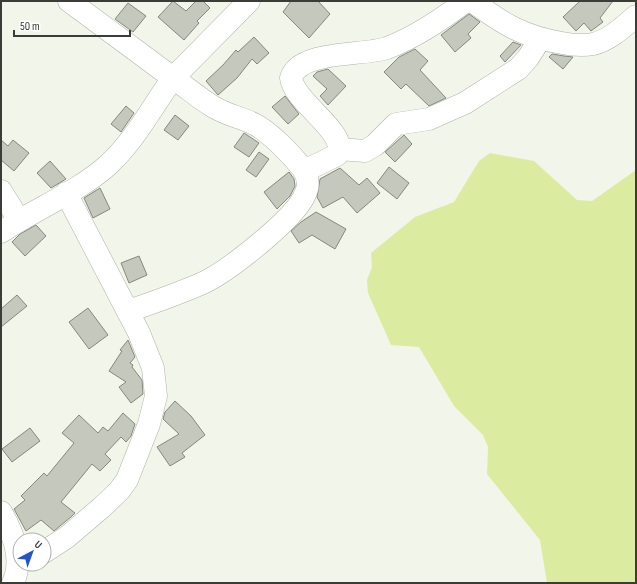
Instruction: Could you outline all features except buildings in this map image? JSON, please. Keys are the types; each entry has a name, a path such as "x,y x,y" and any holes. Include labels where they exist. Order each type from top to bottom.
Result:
{"street":[{"path":"69,1 212,106 231,116 256,125 281,146 304,171 308,182 307,192 296,209 234,265 204,282 128,311"},
{"path":"1,232 94,176 120,153 173,78 249,1"},
{"path":"304,171 335,156 339,149 334,133 301,99 293,87 291,78 295,71 306,64 328,56 364,53 389,47 427,29 466,1"},
{"path":"472,1 514,29 540,40 571,45 592,44 614,34 636,16"},
{"path":"339,149 365,151 396,124 429,119 465,103 518,69 528,58 540,40"},
{"path":"1,190 19,220"},
{"path":"52,547 67,537 119,491 133,468 150,424 156,396 155,380 147,351 128,311 66,193"},
{"path":"1,512 12,535"},
{"path":"13,583 18,572"}],"green space":[{"path":"490,153 534,161 577,200 592,201 636,170 636,583 547,583 540,540 487,474 488,447 483,435 454,406 419,347 391,345 368,293 367,280 372,267 371,253 415,217 454,202 479,161"}]}
